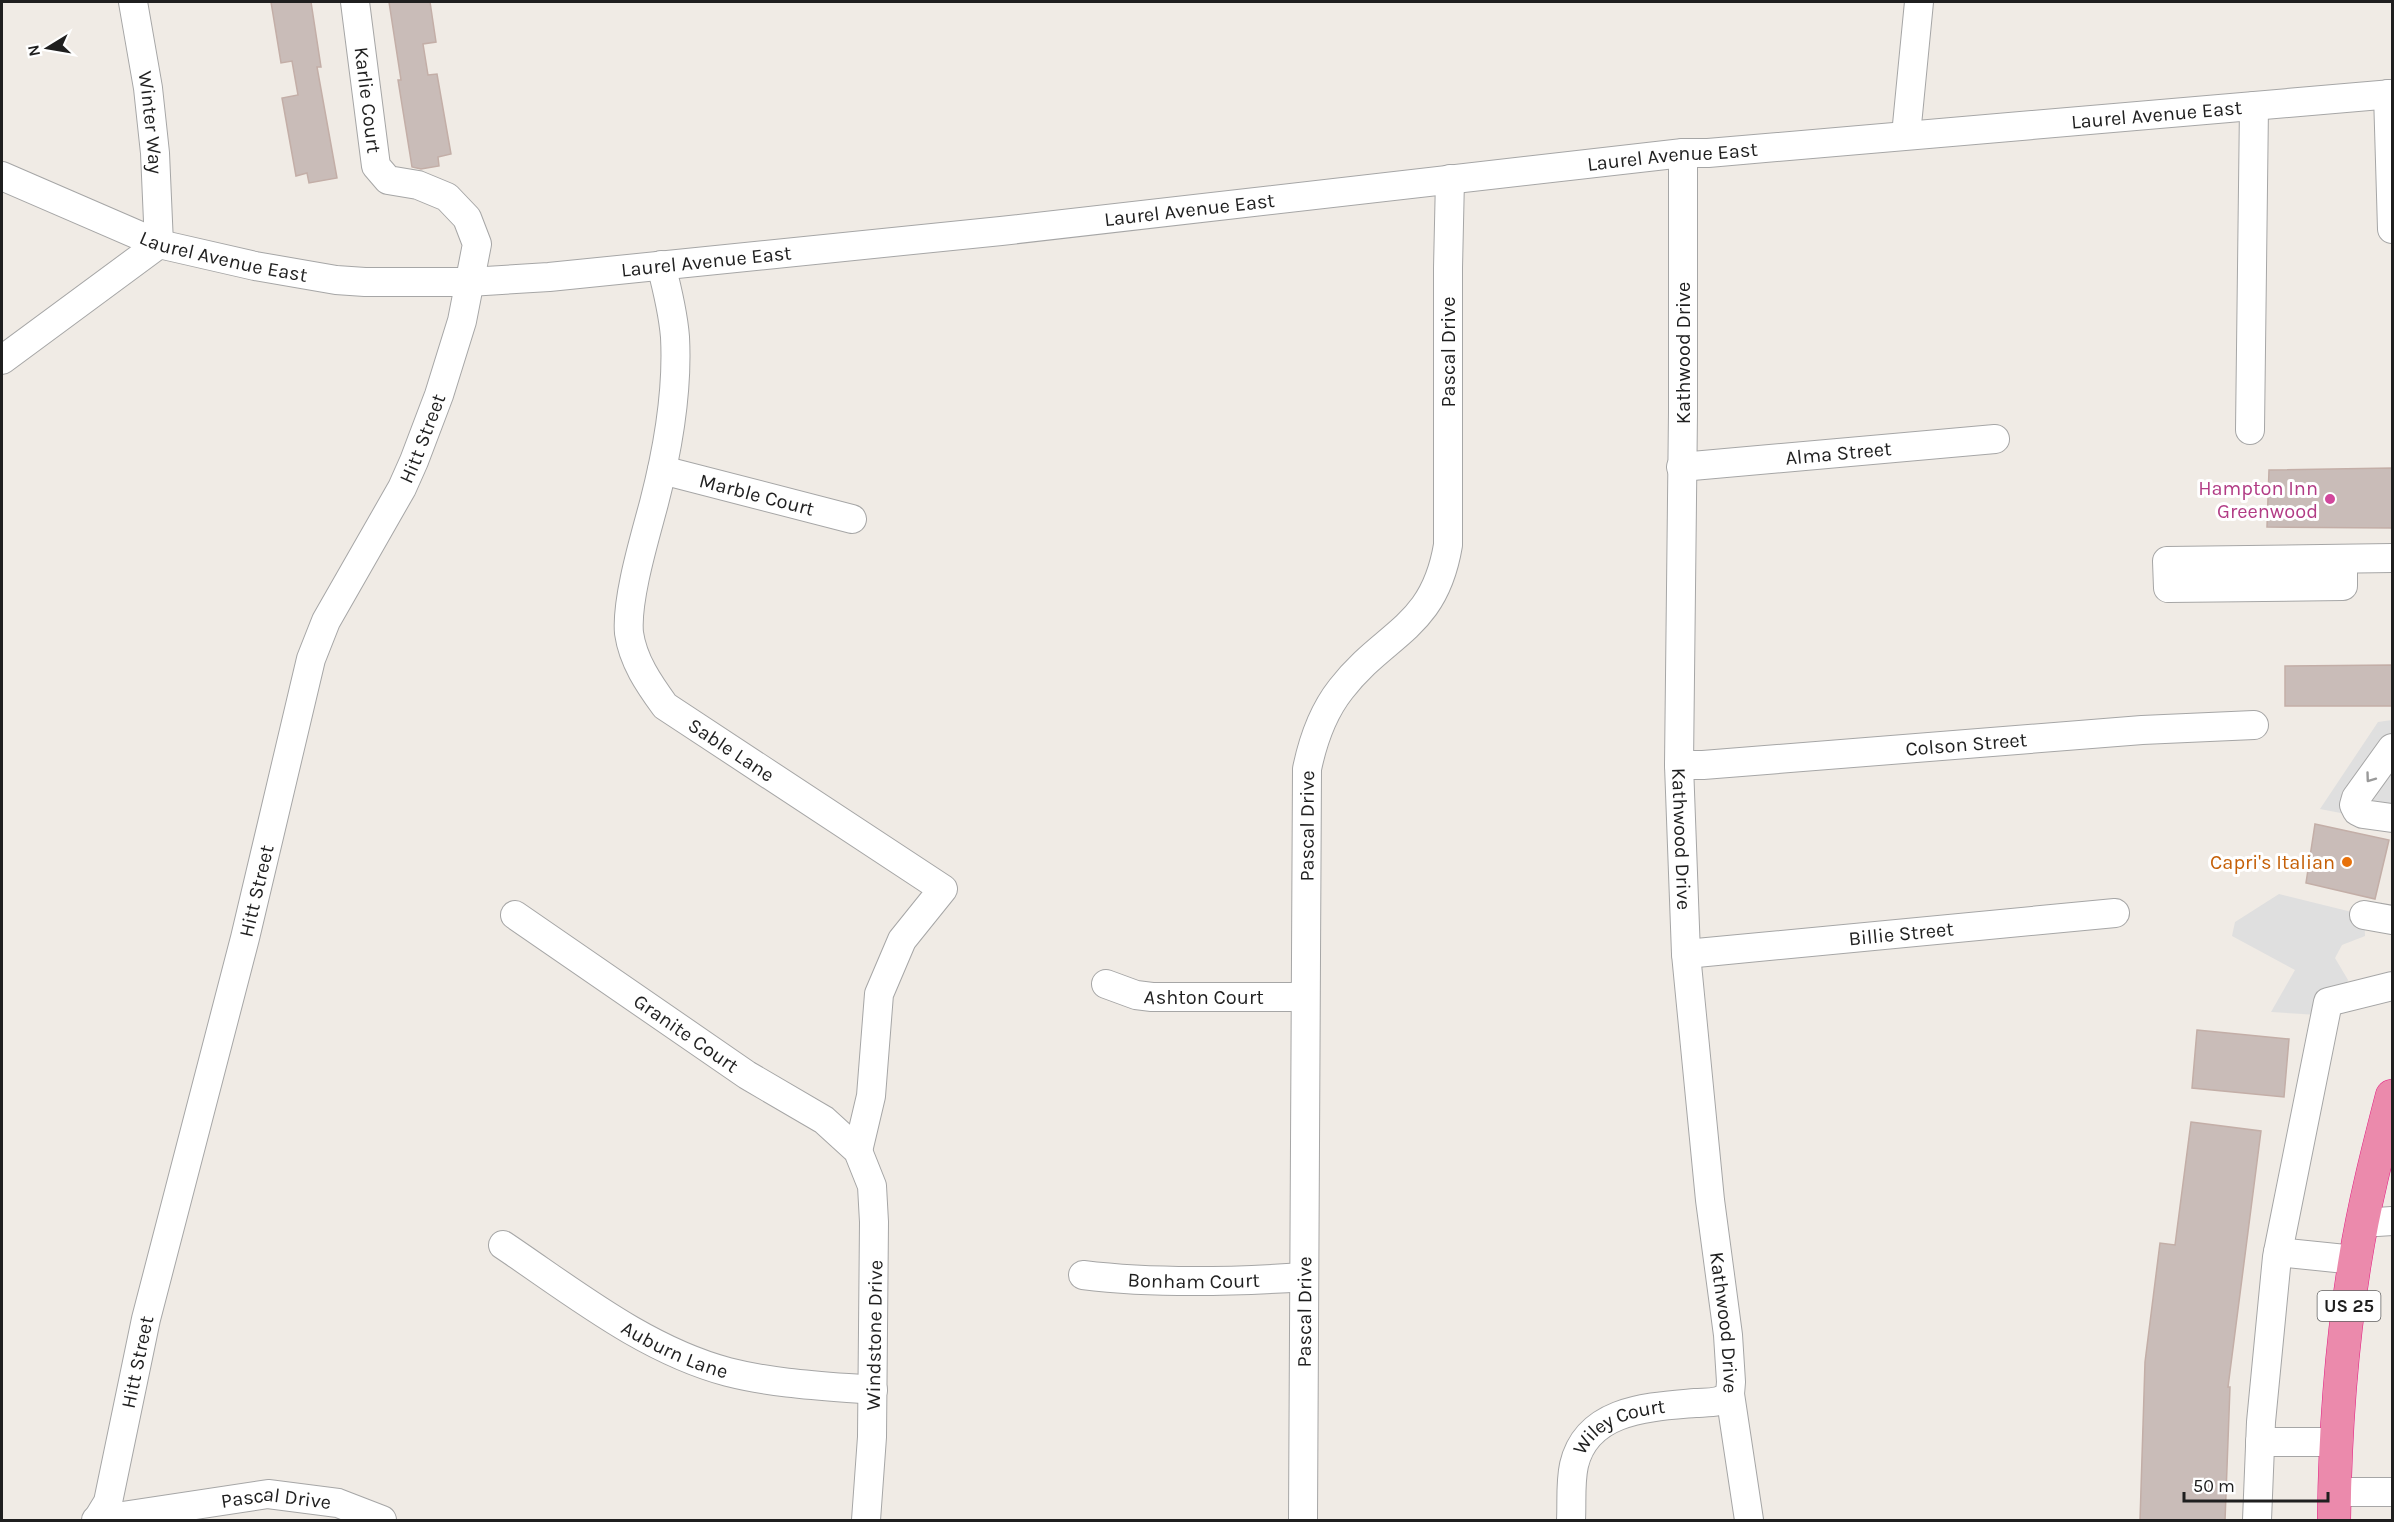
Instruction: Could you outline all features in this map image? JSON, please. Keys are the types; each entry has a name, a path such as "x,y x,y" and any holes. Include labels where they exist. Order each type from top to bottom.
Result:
{"highway":[{"name":"US 25","path":"2334,1506 2346,1328 2355,1260 2377,1222 2392,1096"}],"street":[{"name":"Winter Way","path":"133,2 148,88 155,153 159,244"},
{"name":"Karlie Court","path":"355,2 376,166 388,180 418,185 447,197 467,218 477,244 469,282"},
{"path":"1906,135 1919,2"},
{"name":"Laurel Avenue East","path":"2,176 159,244 255,267 336,280 386,283 469,282 549,277 1001,231 1683,153 1708,153 2390,94"},
{"path":"2390,94 2392,230"},
{"path":"2250,430 2254,106"},
{"name":"Kathwood Drive","path":"1683,153 1679,765 1686,954 1710,1200 1728,1335 1730,1394 1749,1521"},
{"name":"Pascal Drive","path":"1303,1521 1307,769 1317,731 1341,688 1361,666 1403,631 1427,604 1444,569 1448,545 1450,179"},
{"path":"2,360 159,244"},
{"name":"Sable Lane","path":"661,265 669,295 675,334 676,369 662,470 642,548 631,607 629,633 643,676 665,706 943,889 902,940 879,994 871,1096 858,1151"},
{"name":"Hitt Street","path":"96,1520 108,1502 147,1318 245,938 311,659 326,621 402,488 414,461 442,385 462,321 469,282"},
{"name":"Alma Street","path":"1681,467 1995,439"},
{"name":"Marble Court","path":"662,470 852,519"},
{"path":"2343,559 2343,586 2168,588 2167,561 2392,558"},
{"name":"Colson Street","path":"1679,765 1703,765 2142,730 2254,725"},
{"path":"2392,748 2356,798 2354,805 2357,811 2364,814 2392,818"},
{"name":"Billie Street","path":"1686,954 2115,913"},
{"name":"Granite Court","path":"515,915 747,1075 824,1120 858,1151"},
{"path":"2364,915 2392,920"},
{"name":"Ashton Court","path":"1106,984 1136,995 1152,997 1291,997 1305,995"},
{"path":"2257,1521 2260,1442 2278,1252 2328,1002 2392,986"},
{"name":"Windstone Drive","path":"858,1151 872,1186 874,1222 873,1390 870,1483 866,1521"},
{"name":"Auburn Lane","path":"503,1245 650,1340 726,1372 764,1380 873,1390"},
{"path":"2278,1252 2355,1260"},
{"name":"Bonham Court","path":"1083,1275 1122,1280 1270,1280 1304,1277"},
{"name":"Wiley Court","path":"1571,1521 1575,1463 1581,1447 1596,1428 1615,1416 1658,1406 1719,1401 1730,1394"},
{"path":"2260,1442 2337,1443"},
{"path":"2334,1506 2392,1492"},
{"name":"Pascal Drive","path":"96,1520 268,1494 338,1503 382,1521"}],"shaded area":[{"path":"2392,720 2392,823 2320,809 2378,722"},
{"path":"2279,894 2364,915 2365,936 2342,945 2335,958 2348,980 2344,991 2318,1015 2271,1012 2295,970 2232,936 2235,922"}],"building":[{"path":"271,2 311,2 321,67 317,67 337,178 309,183 307,173 296,176 282,98 298,95 292,61 281,63"},
{"path":"389,2 430,2 436,42 423,44 428,75 437,74 451,154 438,157 439,166 421,169 412,167 398,80 401,80"},
{"name":"Hampton Inn Greenwood","path":"2392,468 2392,528 2267,527 2269,470"},
{"path":"2392,665 2392,706 2285,706 2285,666"},
{"name":"Capri's Italian","path":"2315,824 2389,840 2375,899 2306,883"},
{"path":"2197,1030 2289,1039 2284,1097 2192,1088"},
{"path":"2191,1122 2261,1131 2228,1387 2230,1387 2225,1521 2140,1521 2145,1362 2160,1243 2175,1245"}],"place":[{"name":"Hampton Inn Greenwood","path":"2330,499"},
{"name":"Capri's Italian","path":"2347,862"}]}
